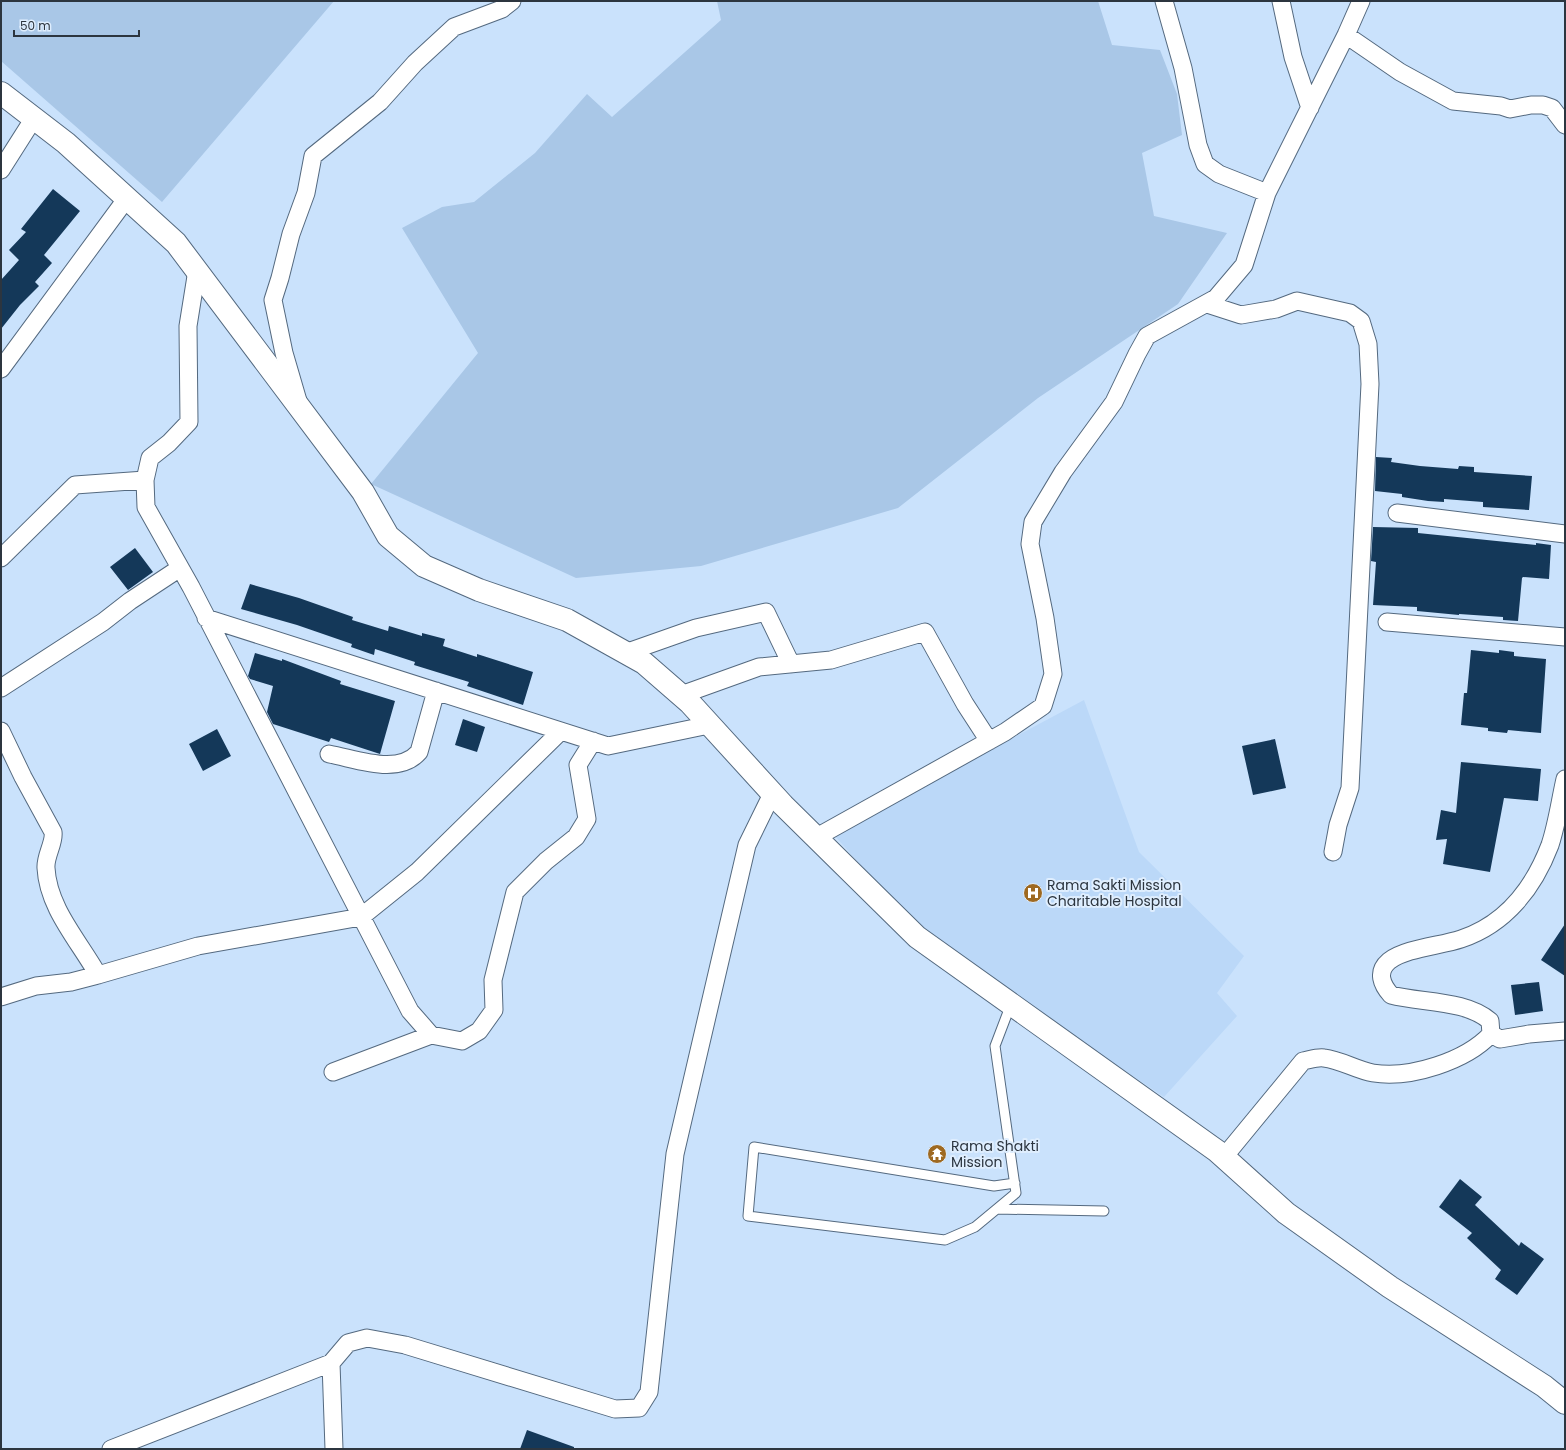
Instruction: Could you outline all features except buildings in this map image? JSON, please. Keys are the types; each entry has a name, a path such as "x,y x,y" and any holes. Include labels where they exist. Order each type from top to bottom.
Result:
{"street":[{"path":"301,410 284,353 273,300 280,278 290,234 306,193 313,156 380,102 415,63 454,27 502,9 512,1"},
{"path":"1164,1 1183,68 1198,145 1205,164 1219,174 1267,193"},
{"path":"1281,1 1292,57 1310,108"},
{"path":"816,838 989,741 1043,706 1053,674 1045,618 1030,544 1033,522 1063,472 1114,402 1147,336 1216,298 1244,265 1267,193 1310,108 1361,1"},
{"path":"1346,34 1400,72 1453,101 1501,106 1510,109 1531,105 1543,105 1552,108 1565,125"},
{"path":"1,93 66,143 176,243 363,492 388,536 424,566 479,590 567,620 644,663 681,695 772,794 917,937 1224,1157 1286,1213 1390,1287 1544,1386 1565,1403"},
{"path":"1,170 34,118"},
{"path":"1,369 126,198"},
{"path":"197,270 188,326 189,422 169,443 150,458 145,480 146,507 180,568 410,1011 431,1035"},
{"path":"1207,304 1241,315 1276,309 1297,301 1323,306 1350,313 1361,321 1368,344 1370,384 1350,788 1338,825 1333,852"},
{"path":"1,558 75,485 145,480"},
{"path":"1396,513 1565,534"},
{"path":"1,688 103,622 130,601 180,568"},
{"path":"625,652 696,628 766,612 791,664"},
{"path":"206,618 608,746 709,725"},
{"path":"1387,622 1565,637"},
{"path":"681,695 759,667 831,660 925,632 989,741"},
{"path":"329,754 391,766 402,764 414,758 419,752 436,691"},
{"path":"1,730 23,777 53,832 45,866 50,892 65,922 98,975"},
{"path":"1,997 36,986 71,982 198,946 361,917 417,872 561,731"},
{"path":"333,1072 431,1035 462,1041 479,1031 494,1010 492,980 515,892 546,860 576,837 587,819 578,765 593,741"},
{"path":"1224,1157 1303,1061 1323,1058 1373,1073 1389,1075 1410,1073 1463,1055 1491,1034 1490,1021 1480,1014 1452,1005 1420,1001 1391,995 1382,983 1381,976 1383,968 1388,962 1398,955 1437,946 1482,932 1512,909 1526,890 1550,844 1565,779"},
{"path":"111,1449 331,1363 348,1343 367,1338 405,1345 615,1409 639,1408 649,1392 675,1154 748,845 772,794"},
{"path":"1491,1034 1500,1039 1529,1034 1565,1031"},
{"path":"331,1363 334,1449"}],"lane":[{"path":"1011,1004 995,1046 1015,1183 1016,1192 975,1227 945,1240 748,1216 754,1147 994,1186 1015,1183"},
{"path":"997,1209 1104,1211"}],"shaded area":[{"path":"1,1 334,1 162,202 1,61"},
{"path":"717,1 1098,1 1112,45 1160,50 1177,94 1182,135 1142,153 1154,216 1227,233 1178,304 1038,398 898,508 701,566 576,578 371,484 478,353 402,228 442,207 474,202 535,153 587,94 612,117 721,20"},
{"name":"Rama Sakti Mission Charitable Hospital","path":"1084,700 1139,852 1244,956 1217,993 1237,1016 1164,1097 922,934 833,834"}],"place":[{"name":"Rama Sakti Mission Charitable Hospital","path":"1033,893"},
{"name":"Rama Shakti Mission","path":"937,1154"}]}
